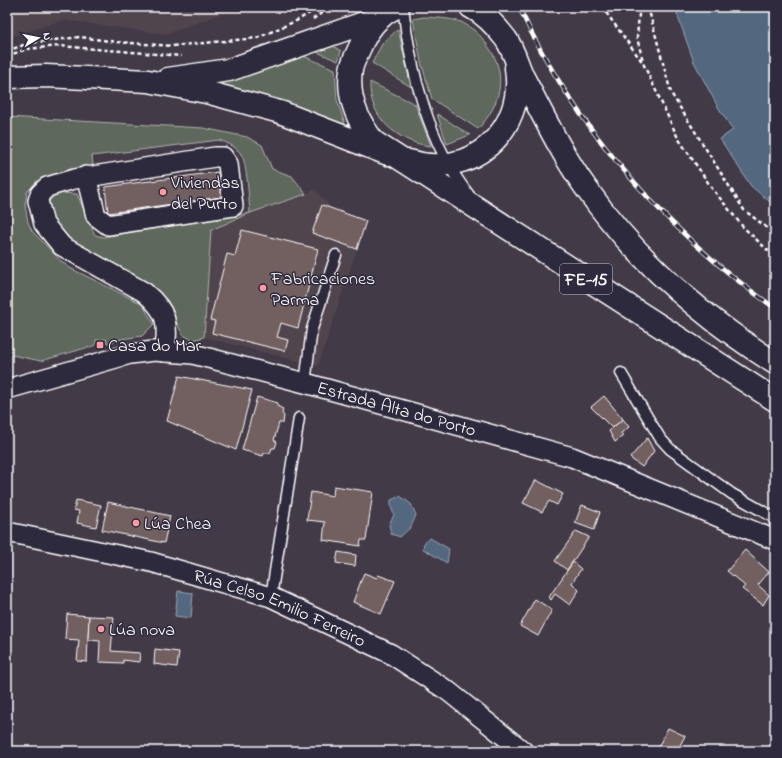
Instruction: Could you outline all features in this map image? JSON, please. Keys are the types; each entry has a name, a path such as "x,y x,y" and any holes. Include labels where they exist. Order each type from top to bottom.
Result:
{"main road":[{"path":"470,7 479,11 493,23 507,41"},
{"path":"7,77 46,76 148,81 206,92 280,112 343,135 396,158 416,164 438,166 448,165 458,163 476,155 492,143 504,129 512,113 517,96 518,78 515,60 492,7"},
{"path":"148,81 180,78 229,70 393,9"},
{"path":"393,9 366,33 351,70 350,88 355,109 363,128 374,142 396,158"},
{"name":"FE-15","path":"515,60 560,147 585,187 634,250 666,281 709,318 775,363"},
{"name":"FE-15","path":"396,158 775,400"}],"street":[{"path":"86,176 96,216 108,225 233,206 228,164 223,157 86,176 59,182 47,187 40,194 38,201 44,224 62,246 144,292 155,302 163,313 168,327 165,352"},
{"name":"Estrada Alta do Porto","path":"7,389 130,354 165,352 193,354 305,383 572,457 775,540"},
{"name":"Rúa Celso Emilio Ferreiro","path":"7,532 151,562 271,597 391,654 448,691 523,751"}],"lane":[{"path":"393,9 437,143 460,184 476,204 493,219"},
{"path":"305,383 312,329 336,255"},
{"path":"621,373 660,438 670,449 732,494 773,517 775,522"},
{"path":"271,597 299,418"}],"path":[{"path":"7,51 29,43 80,37 117,42 172,46 257,38 298,20 319,7"},
{"path":"307,22 330,7"},
{"path":"602,7 643,63 678,138 711,187 743,227 775,257"},
{"path":"637,7 639,14 637,38 643,63"},
{"path":"648,7 671,93 744,210 775,234"},
{"path":"7,56 43,46 184,56"}],"shaded area":[{"path":"7,7 241,7 165,34 63,20 7,38"},
{"path":"315,190 331,208 366,221 318,366 204,337 211,230 250,213"}],"green space":[{"path":"424,17 442,18 465,24 483,38 494,57 500,78 497,100 486,120 478,129 432,99 421,62 413,19"},
{"path":"398,29 411,87 372,63 382,44"},
{"path":"328,43 341,51 338,61 310,49"},
{"path":"298,54 335,69 337,100 347,130 208,84"},
{"path":"370,82 415,104 431,146 407,140 387,126 374,106"},
{"path":"437,114 470,135 447,144"},
{"path":"7,117 203,128 247,137 262,145 272,169 292,176 306,194 250,213 246,175 242,156 235,148 219,140 92,156 93,165 37,181 27,192 25,205 28,222 32,231 61,261 70,268 142,304 154,324 142,336 107,343 106,339 96,340 96,345 41,361 7,354"},
{"path":"62,189 63,193 77,194 95,235 103,237 250,213 211,230 204,337 193,340 183,335 168,306 68,240 54,222 49,212 49,201"}],"water":[{"path":"678,7 775,7 775,206 751,186 720,139 733,130 718,107 694,62 677,14"},
{"path":"400,496 411,504 416,515 411,527 400,537 391,534 389,524 394,515 391,507 391,500"},
{"path":"430,538 449,549 447,563 423,549 424,543"},
{"path":"178,591 193,593 191,618 175,616"}],"building":[{"name":"Viviendas del Purto","path":"218,172 222,197 108,213 105,187"},
{"path":"322,205 366,221 357,249 312,233"},
{"name":"Fabricaciones Parma","path":"242,230 318,249 298,328 281,323 277,337 288,340 285,351 212,333 215,321 210,320 227,254 235,256"},
{"path":"179,376 252,390 236,450 167,421"},
{"path":"604,396 623,419 612,428 591,407"},
{"path":"257,397 278,403 277,406 283,409 282,413 284,416 283,423 279,423 274,440 277,442 275,448 272,448 270,453 264,453 263,456 242,450"},
{"path":"623,419 629,427 621,433 623,436 615,442 609,431"},
{"path":"647,438 654,451 642,467 630,458"},
{"path":"536,480 563,494 557,505 549,501 542,512 523,503"},
{"path":"334,486 373,492 366,540 361,540 360,546 323,540 325,522 307,520 311,492 333,496"},
{"path":"76,500 101,505 96,527 77,523 79,511 74,510"},
{"name":"Lúa Chea","path":"108,502 170,516 164,543 102,530"},
{"path":"582,505 600,512 594,530 575,523"},
{"path":"576,531 589,537 567,570 555,561"},
{"path":"745,550 769,572 758,585 769,595 763,605 742,589 745,586 727,571"},
{"path":"338,552 356,555 355,566 336,563"},
{"path":"573,562 581,569 572,583 579,590 570,605 555,594 551,600 549,597"},
{"path":"364,573 377,578 378,575 395,581 381,614 353,602"},
{"path":"535,599 552,610 538,636 520,626"},
{"path":"67,614 89,616 87,662 77,661 79,640 65,639"},
{"name":"Lúa nova","path":"89,616 114,617 111,651 140,653 139,662 123,660 123,663 99,662 100,641 88,640"},
{"path":"155,649 179,652 177,667 154,664"},
{"path":"668,728 685,736 677,751 656,751"}],"railway":[{"path":"519,7 541,51 567,93 596,135 627,174 661,211 697,246 735,279 775,308"}],"place":[{"name":"Viviendas del Purto","path":"163,192"},
{"name":"Fabricaciones Parma","path":"263,288"},
{"name":"Casa do Mar","path":"100,345"},
{"name":"Lúa Chea","path":"136,523"},
{"name":"Lúa nova","path":"101,629"}]}
